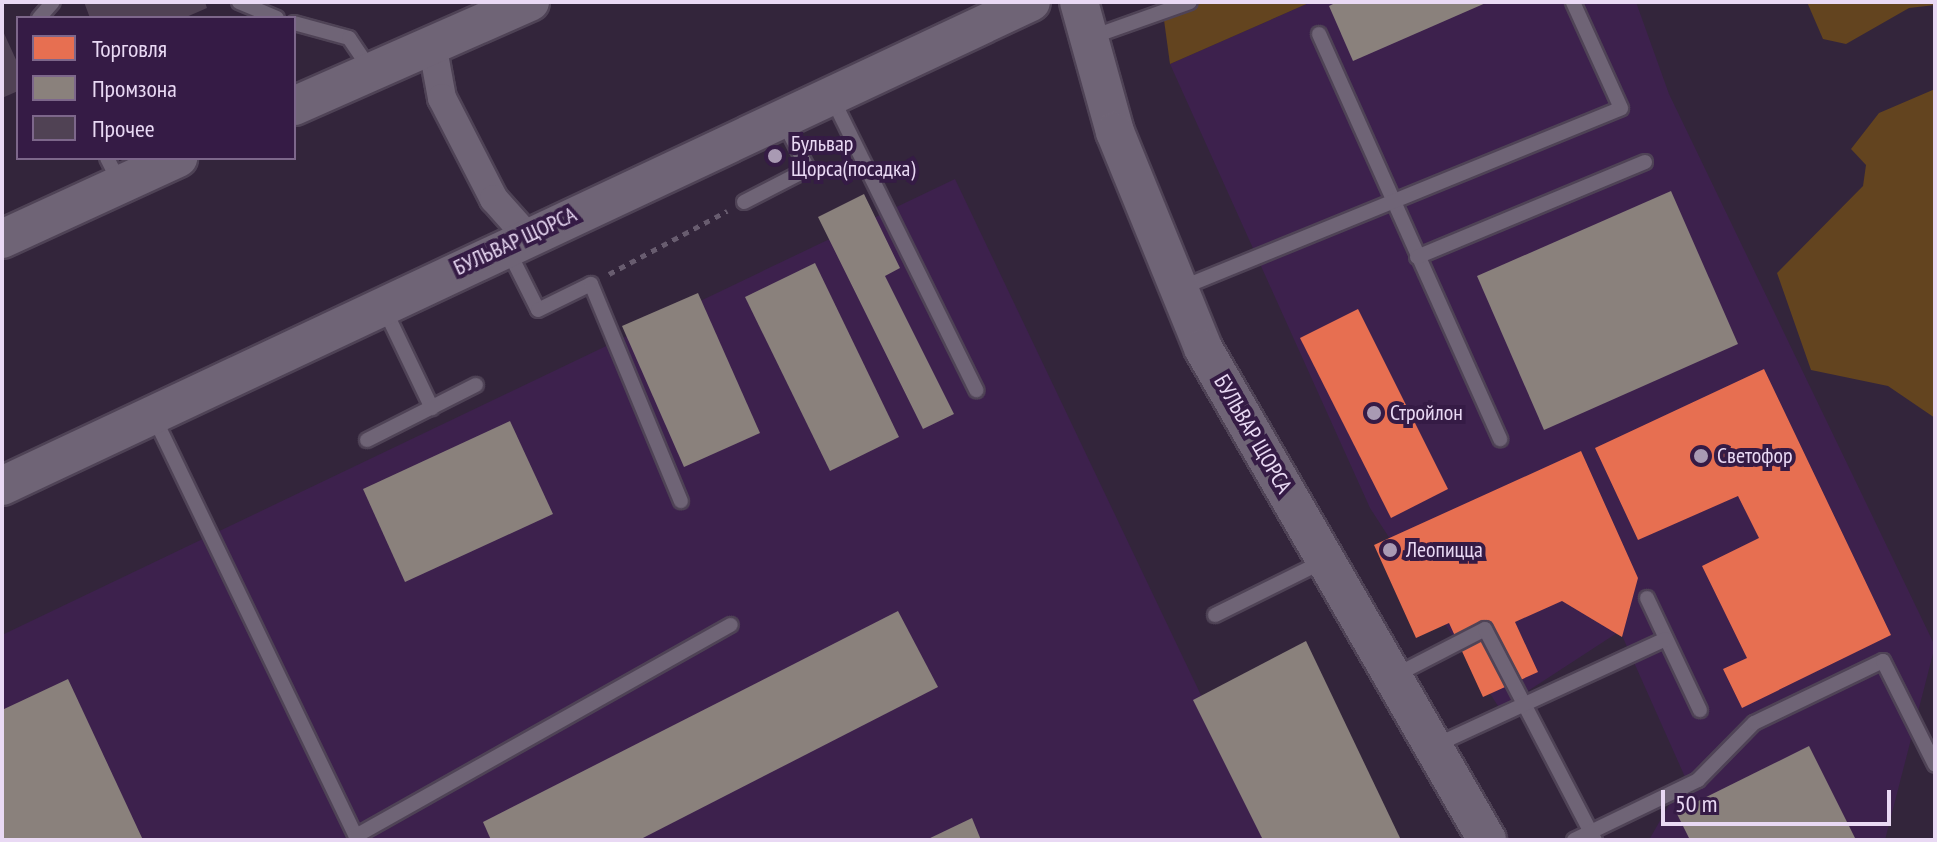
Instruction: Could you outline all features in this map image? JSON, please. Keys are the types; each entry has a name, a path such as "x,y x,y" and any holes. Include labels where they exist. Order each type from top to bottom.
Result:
{"street":[{"path":"296,105 433,49 530,2"},
{"name":"БУЛЬВАР ЩОРСА","path":"2,486 154,417 382,304 1031,2"},
{"name":"БУЛЬВАР ЩОРСА","path":"1079,2 1115,132 1203,348 1487,840"},
{"path":"433,49 442,98 516,241"},
{"path":"2,239 114,171 168,160"}],"lane":[{"path":"239,2 272,16"},
{"path":"1089,38 1190,2"},
{"path":"1177,290 1390,199 1621,108 1573,2"},
{"path":"296,24 349,38 372,73"},
{"path":"1319,34 1390,199 1500,439"},
{"path":"830,94 976,390"},
{"path":"744,202 808,169 781,117"},
{"path":"1417,257 1645,162"},
{"path":"516,241 538,310 591,284 681,501"},
{"path":"382,304 432,408"},
{"path":"367,440 476,385"},
{"path":"154,417 357,838 731,625"},
{"path":"1215,615 1326,560"},
{"path":"1647,598 1700,710"},
{"path":"1393,676 1485,629 1593,836"},
{"path":"1433,746 1666,639"},
{"path":"1574,840 1593,836 1698,780 1754,723 1883,661 1935,765"}],"path":[{"path":"591,284 744,202"}],"shaded area":[{"path":"1168,2 1311,2 1170,64 1164,20"},
{"path":"1311,2 1636,2 1669,94 1935,646 1885,840 1649,840 1685,777 1620,631 1500,709 1370,508 1170,64"},
{"path":"1807,2 1935,2 1935,5 1909,8 1846,44 1823,39"},
{"path":"1935,89 1935,418 1888,386 1811,370 1777,273 1863,186 1866,165 1851,149 1879,113"},
{"path":"955,179 1270,840 2,840 2,635"}],"building: Торговля":[{"name":"Стройлон","path":"1358,309 1448,489 1391,518 1300,338"},
{"path":"1764,369 1891,635 1742,708 1723,669 1747,658 1702,566 1759,538 1738,496 1638,540 1595,448"},
{"path":"1581,451 1638,578 1622,637 1562,601 1515,622 1538,672 1483,697 1449,623 1416,638 1374,545"}],"building: Промзона":[{"path":"1337,2 1488,2 1353,61 1329,6"},
{"path":"1671,191 1738,344 1544,430 1477,276"},
{"path":"864,194 900,268 885,276 954,414 923,429 818,217"},
{"path":"815,263 899,437 830,471 745,297"},
{"path":"698,293 760,433 684,467 622,326"},
{"path":"510,421 553,514 405,582 363,489"},
{"path":"898,611 938,687 639,840 491,840 483,822"},
{"path":"1306,641 1401,840 1263,840 1193,700"},
{"path":"68,679 143,840 2,840 2,710"},
{"path":"1809,746 1856,840 1690,840 1676,812"},
{"path":"972,818 981,840 926,840"}],"building: Прочее":[{"path":"84,2 205,2 207,8 189,16 89,16"},
{"path":"2,29 16,60 16,92 2,98"}],"place":[{"name":"Бульвар Щорса(посадка)","path":"775,156"},
{"name":"Стройлон","path":"1374,413"},
{"name":"Светофор","path":"1701,456"},
{"name":"Леопицца","path":"1390,550"}]}
